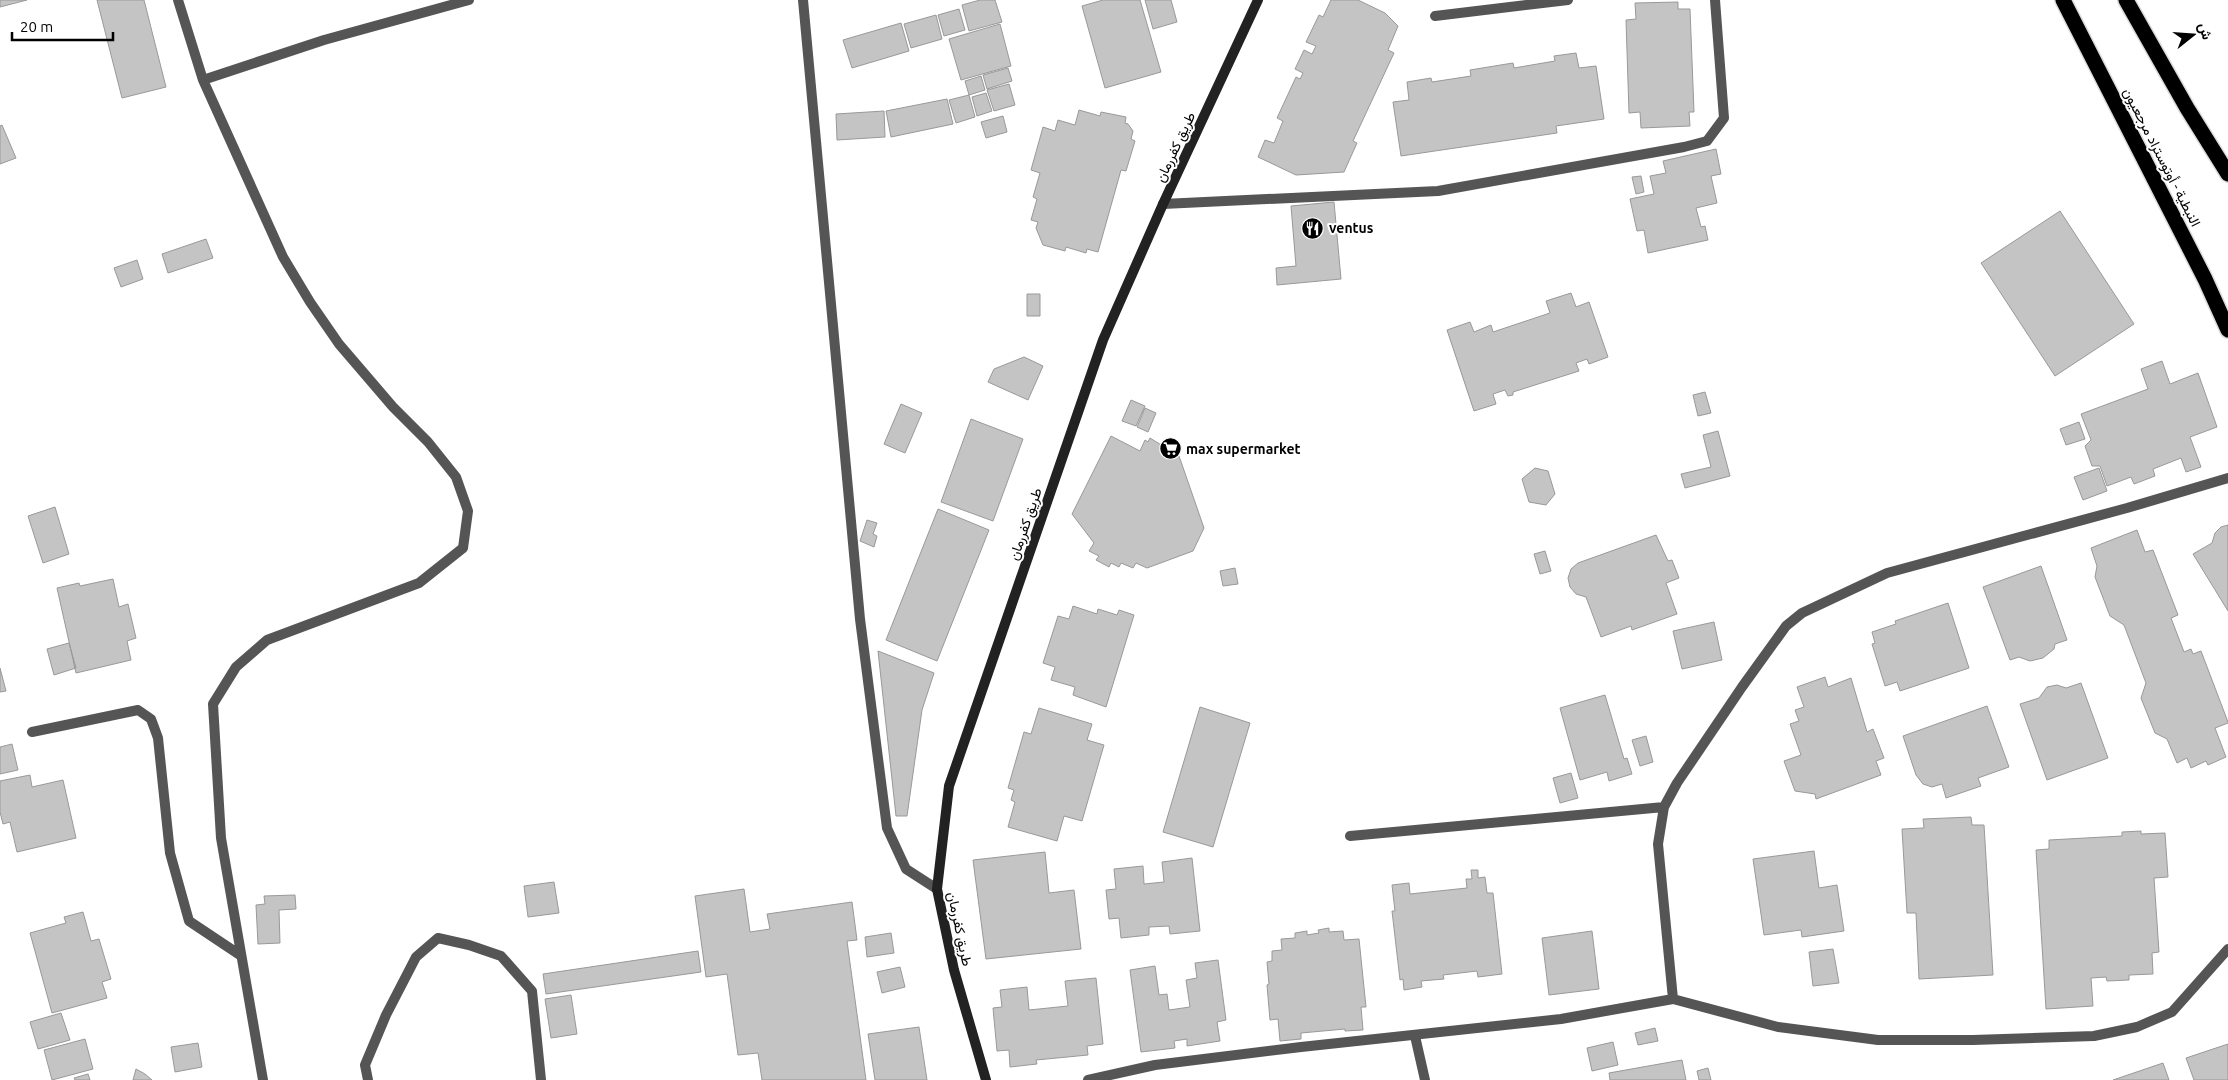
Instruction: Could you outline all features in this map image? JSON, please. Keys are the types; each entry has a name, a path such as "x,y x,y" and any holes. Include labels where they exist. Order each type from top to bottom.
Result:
{"highway":[{"name":"النبطية - أوتوستراد مرجعيون","path":"2063,0 2201,270 2228,330"},
{"path":"2126,0 2186,108 2228,174"}],"main road":[{"name":"طريق كفررمان","path":"986,1080 954,970 937,889 949,786 1103,340 1163,204 1258,0"}],"street":[{"path":"178,0 203,80 283,257 310,302 339,344 393,407 428,442 456,477 468,511 463,548 419,583 268,640 236,667 213,704 221,838 263,1080"},
{"path":"203,80 324,40 469,0"},
{"path":"803,0 860,620 887,828 906,869 937,889"},
{"path":"1435,16 1568,0"},
{"path":"1163,204 1438,190 1684,147 1707,141 1724,118 1714,0"},
{"path":"1674,999 1658,844 1664,807 1677,783 1786,626 1802,613 1871,580 1905,567 2118,510 2228,478"},
{"path":"32,732 138,710 151,719 158,738 170,853 189,921 240,956"},
{"path":"1350,836 1664,807"},
{"path":"368,1080 365,1065 386,1015 416,957 438,938 469,945 501,956 532,991 541,1080"},
{"path":"1088,1080 1103,1075 1155,1065 1561,1019 1674,999 1778,1027 1878,1040 1973,1040 2094,1036 2137,1027 2172,1012 2228,949"},
{"path":"1415,1036 1425,1080"}],"building":[{"path":"0,0 27,0 0,7"},
{"path":"97,0 144,0 166,87 122,98"},
{"path":"980,0 995,0 1002,22 969,31 962,5"},
{"path":"1103,0 1140,0 1161,72 1105,88 1082,6"},
{"path":"1145,0 1171,0 1177,22 1153,29"},
{"path":"1331,0 1358,0 1385,13 1398,26 1388,50 1394,53 1353,141 1357,143 1344,172 1296,175 1258,157 1265,140 1274,143 1283,121 1277,118 1296,77 1300,79 1303,73 1295,69 1304,50 1312,54 1316,46 1306,42 1319,15 1323,17"},
{"path":"1678,2 1678,9 1690,9 1694,112 1689,112 1690,126 1641,128 1640,112 1629,113 1626,20 1636,19 1635,3"},
{"path":"959,9 965,30 944,36 938,15"},
{"path":"936,15 942,39 911,48 904,24"},
{"path":"901,23 909,51 852,68 843,40"},
{"path":"1000,24 1011,66 961,80 949,39"},
{"path":"1576,53 1579,68 1596,66 1604,119 1556,126 1557,133 1401,156 1393,102 1409,100 1407,82 1431,78 1432,82 1471,76 1470,70 1513,63 1514,68 1555,61 1554,56"},
{"path":"1008,68 1012,81 987,89 983,75"},
{"path":"981,76 985,90 969,95 965,81"},
{"path":"1009,84 1015,105 994,111 987,90"},
{"path":"986,93 992,111 977,116 972,97"},
{"path":"969,95 975,117 956,123 949,100"},
{"path":"947,99 953,124 891,137 886,111"},
{"path":"1079,110 1100,116 1101,112 1126,117 1125,123 1133,131 1131,139 1135,141 1126,171 1121,170 1098,252 1087,249 1086,253 1066,247 1065,251 1043,245 1036,228 1038,222 1031,220 1037,199 1033,197 1040,173 1031,170 1043,127 1055,131 1058,120 1075,125"},
{"path":"884,111 885,137 837,140 836,114"},
{"path":"1003,116 1007,132 986,138 981,122"},
{"path":"2,125 16,158 0,164 0,126"},
{"path":"1716,149 1721,174 1711,176 1717,203 1696,208 1701,227 1705,226 1708,240 1648,253 1644,230 1637,231 1630,199 1654,194 1650,176 1666,173 1663,161"},
{"path":"1641,176 1644,192 1636,194 1632,177"},
{"path":"1334,202 1341,279 1277,285 1276,268 1296,266 1291,206"},
{"path":"2060,211 2134,324 2055,376 1981,263"},
{"path":"206,239 213,258 168,273 162,254"},
{"path":"137,260 143,279 121,287 114,268"},
{"path":"1571,293 1576,307 1589,302 1608,357 1589,364 1587,359 1576,363 1579,371 1513,392 1513,395 1508,396 1505,390 1493,394 1496,404 1474,411 1447,330 1470,322 1474,332 1491,325 1493,332 1550,313 1546,301"},
{"path":"1027,294 1040,294 1040,316 1027,316"},
{"path":"1024,357 1043,366 1028,400 988,382 994,369"},
{"path":"2162,361 2170,384 2198,373 2217,427 2190,437 2201,467 2186,472 2181,458 2153,469 2155,476 2134,484 2131,477 2107,486 2100,466 2092,466 2085,446 2091,440 2081,414 2148,389 2141,369"},
{"path":"1705,392 1711,413 1698,416 1693,395"},
{"path":"1131,400 1145,406 1136,426 1122,421"},
{"path":"901,404 922,413 905,453 884,444"},
{"path":"1145,408 1156,413 1148,432 1137,427"},
{"path":"971,419 1023,439 993,521 941,502"},
{"path":"2079,422 2085,439 2066,445 2060,429"},
{"path":"1718,431 1730,476 1685,488 1681,474 1711,467 1703,435"},
{"path":"1111,436 1140,451 1145,440 1148,442 1150,438 1179,456 1204,528 1193,551 1147,568 1136,563 1133,568 1121,563 1119,567 1111,563 1109,567 1096,560 1099,556 1089,551 1094,543 1072,514"},
{"path":"1535,468 1548,471 1555,494 1546,505 1529,502 1522,479"},
{"path":"2099,468 2107,491 2083,500 2074,477"},
{"path":"55,507 69,554 43,563 28,516"},
{"path":"938,509 989,530 937,661 886,640"},
{"path":"867,520 877,523 873,534 877,536 874,547 860,541"},
{"path":"2228,525 2228,611 2193,554 2212,543 2215,533 2221,527"},
{"path":"2137,530 2145,552 2153,550 2178,615 2171,618 2184,652 2191,649 2193,654 2201,651 2228,722 2215,728 2226,757 2208,765 2206,761 2191,768 2187,758 2177,763 2167,739 2155,733 2141,698 2146,683 2124,625 2110,616 2095,577 2097,566 2091,548"},
{"path":"1656,535 1668,561 1672,560 1679,578 1666,583 1677,614 1632,630 1631,626 1601,637 1586,597 1576,594 1570,587 1568,578 1571,569 1578,563"},
{"path":"1545,551 1551,571 1540,574 1534,554"},
{"path":"2041,566 2067,640 2055,644 2054,649 2043,658 2030,661 2019,657 2010,660 1983,587"},
{"path":"1235,568 1238,584 1223,586 1220,571"},
{"path":"113,579 119,607 128,604 136,638 127,641 131,660 76,673 57,588 79,583 80,586"},
{"path":"1948,603 1969,668 1900,691 1897,682 1885,686 1872,644 1875,643 1872,632 1896,624 1895,621"},
{"path":"1073,606 1097,614 1098,609 1117,615 1119,610 1134,615 1106,707 1073,695 1075,687 1051,680 1055,667 1043,663 1058,616 1069,619"},
{"path":"1714,622 1722,660 1682,669 1673,631"},
{"path":"69,643 76,668 54,675 47,649"},
{"path":"878,651 934,673 922,710 907,816 896,816"},
{"path":"0,668 6,691 0,692"},
{"path":"1825,677 1828,687 1851,678 1867,732 1873,729 1884,758 1876,761 1881,775 1816,799 1815,794 1795,791 1784,761 1801,755 1790,724 1799,721 1795,710 1804,707 1797,687"},
{"path":"2081,683 2108,758 2047,780 2020,704 2039,698 2047,687 2057,685 2066,688"},
{"path":"1605,695 1624,759 1627,758 1632,774 1609,781 1607,772 1580,780 1560,708"},
{"path":"1987,706 2009,767 1978,778 1981,786 1946,798 1942,784 1932,787 1923,784 1916,775 1903,736"},
{"path":"1200,707 1250,723 1213,847 1163,832"},
{"path":"1039,708 1092,724 1087,740 1104,745 1082,821 1064,816 1057,841 1008,827 1015,802 1011,800 1014,790 1008,788 1024,732 1031,734"},
{"path":"1646,736 1653,762 1640,766 1632,740"},
{"path":"12,744 18,770 0,774 0,747"},
{"path":"1571,773 1578,798 1560,803 1553,778"},
{"path":"30,775 32,787 63,780 76,838 17,852 10,822 3,824 0,812 0,781"},
{"path":"1971,817 1972,825 1984,825 1993,975 1919,979 1916,913 1907,913 1902,829 1924,828 1923,819"},
{"path":"2141,831 2141,834 2165,833 2168,877 2154,878 2159,952 2152,953 2153,974 2129,975 2129,980 2107,981 2106,977 2091,978 2093,1006 2046,1009 2036,850 2049,849 2049,840 2122,836 2122,832"},
{"path":"1814,851 1819,888 1837,885 1844,931 1802,937 1801,930 1764,935 1753,859"},
{"path":"1045,852 1049,893 1074,890 1081,949 986,959 973,860"},
{"path":"1192,858 1200,931 1170,934 1169,926 1149,927 1149,935 1121,938 1119,918 1109,919 1106,890 1116,889 1114,869 1143,866 1144,884 1164,882 1162,862"},
{"path":"1471,870 1478,870 1478,878 1485,877 1487,893 1493,893 1502,974 1478,977 1477,971 1443,975 1444,979 1421,981 1422,987 1404,990 1403,979 1400,980 1392,911 1395,911 1392,885 1409,883 1410,894 1467,888 1466,879 1472,879"},
{"path":"554,882 559,913 528,917 524,886"},
{"path":"744,889 750,932 770,929 767,914 852,902 857,940 847,941 866,1080 762,1080 758,1053 738,1055 727,974 706,977 695,896"},
{"path":"295,895 296,909 279,910 280,943 258,944 256,905 265,904 264,896"},
{"path":"83,912 91,941 99,939 111,979 102,982 107,998 52,1013 30,933 66,923 64,917"},
{"path":"1329,928 1329,932 1343,931 1344,940 1359,939 1366,1007 1361,1007 1363,1030 1345,1031 1345,1029 1301,1033 1301,1039 1280,1041 1278,1019 1270,1020 1267,962 1272,961 1272,951 1282,950 1281,939 1295,938 1295,933 1307,931 1307,935 1319,933 1318,930"},
{"path":"1592,931 1599,989 1549,995 1542,938"},
{"path":"891,933 894,953 867,957 865,937"},
{"path":"1833,949 1839,983 1813,986 1809,952"},
{"path":"698,951 701,972 546,994 543,974"},
{"path":"1218,960 1226,1020 1217,1022 1220,1041 1187,1046 1187,1039 1174,1041 1175,1048 1141,1052 1130,970 1155,966 1159,995 1167,994 1169,1010 1190,1007 1186,980 1197,978 1195,963"},
{"path":"900,967 905,987 882,993 877,972"},
{"path":"1096,978 1103,1044 1087,1046 1088,1055 1036,1060 1037,1064 1010,1067 1009,1050 997,1051 993,1008 1002,1007 1000,990 1027,987 1029,1010 1068,1006 1065,981"},
{"path":"571,995 577,1034 551,1038 545,999"},
{"path":"61,1013 70,1040 38,1049 30,1022"},
{"path":"919,1027 927,1080 875,1080 868,1034"},
{"path":"1655,1028 1658,1041 1638,1045 1635,1033"},
{"path":"85,1039 93,1069 52,1080 44,1050"},
{"path":"1613,1042 1618,1065 1592,1071 1587,1048"},
{"path":"198,1043 202,1067 175,1072 171,1047"},
{"path":"2228,1044 2228,1080 2194,1080 2186,1058"},
{"path":"1682,1060 1686,1080 1610,1080 1609,1073"},
{"path":"2163,1063 2169,1080 2113,1080"},
{"path":"1708,1068 1711,1080 1699,1080 1697,1071"},
{"path":"136,1069 145,1074 152,1080 133,1080"},
{"path":"88,1074 90,1080 75,1080 74,1078"}],"place":[{"name":"ventus","path":"1313,228"},
{"name":"max supermarket","path":"1170,449"}]}
